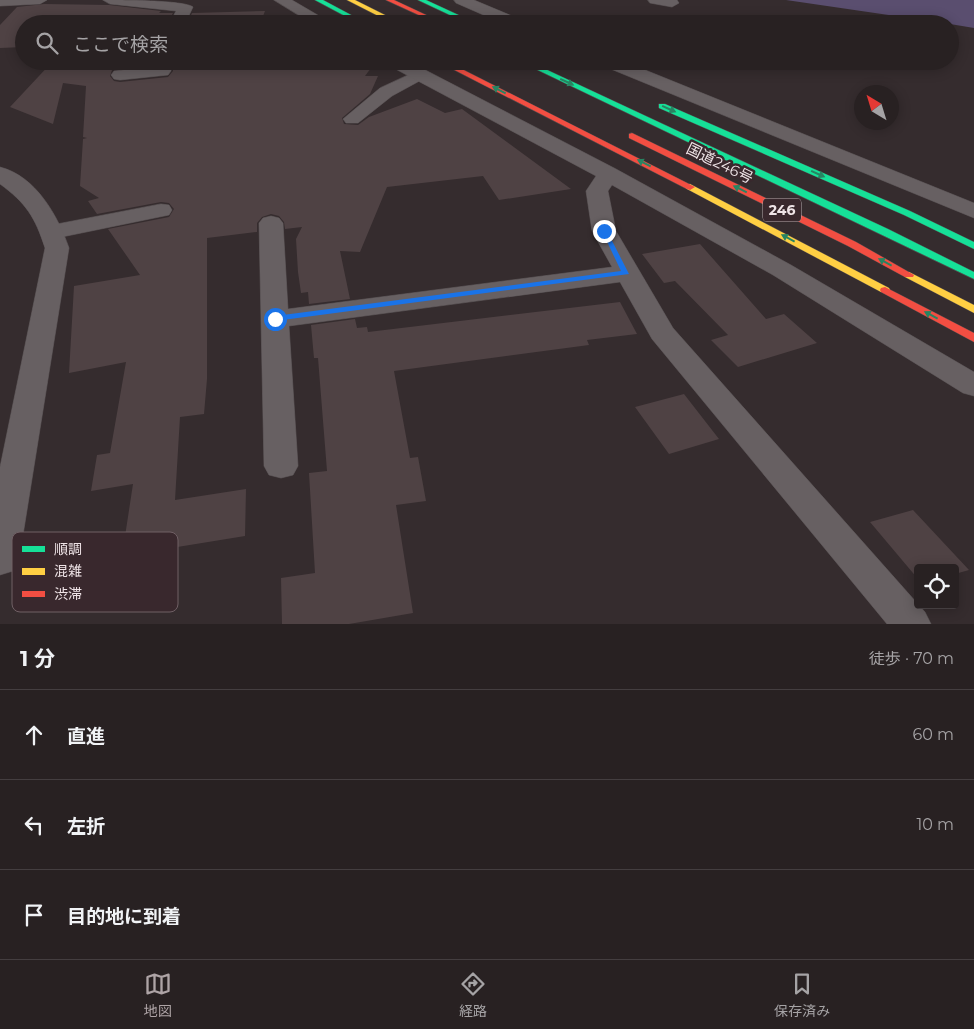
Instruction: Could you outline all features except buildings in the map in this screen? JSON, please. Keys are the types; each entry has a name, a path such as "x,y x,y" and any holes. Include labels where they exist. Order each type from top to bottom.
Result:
{"highway":[{"path":"318,0 347,15"},
{"path":"350,0 381,15"},
{"path":"389,0 422,15"},
{"path":"421,0 455,15"},
{"path":"458,70 726,205 974,338"},
{"name":"国道246号","path":"542,70 884,231 974,276"},
{"path":"652,101 907,213 974,246"},
{"name":"国道246号","path":"622,132 852,244 974,310"}],"street":[{"path":"0,2 40,0"},
{"path":"110,0 185,7 182,15"},
{"path":"282,0 309,15"},
{"path":"461,0 497,15"},
{"path":"655,0 672,3"},
{"path":"120,75 162,70"},
{"path":"408,70 608,174 782,270 974,386"},
{"path":"629,70 974,211"},
{"path":"0,174 39,204 57,248 0,560"},
{"path":"608,174 597,191 604,231 626,273 662,333 910,624"},
{"path":"270,223 281,466"},
{"path":"275,319 626,273"}],"lane":[{"path":"352,119 386,92 419,75"},
{"path":"52,232 160,210"}],"shaded area":[{"path":"786,0 974,0 974,28 959,26 959,15 888,15"}],"traffic: fast":[{"path":"318,0 347,15"},
{"path":"421,0 455,15"},
{"path":"541,70 884,231 974,276"},
{"path":"662,106 907,213 974,246"}],"traffic: slow":[{"path":"350,0 381,15"},
{"path":"690,187 885,290"},
{"path":"909,275 974,310"}],"traffic: jam":[{"path":"389,0 423,15"},
{"path":"458,70 690,187"},
{"path":"632,136 852,244 909,275"},
{"path":"885,290 974,338"}],"route":[{"path":"275,319 626,273 604,231"}]}
